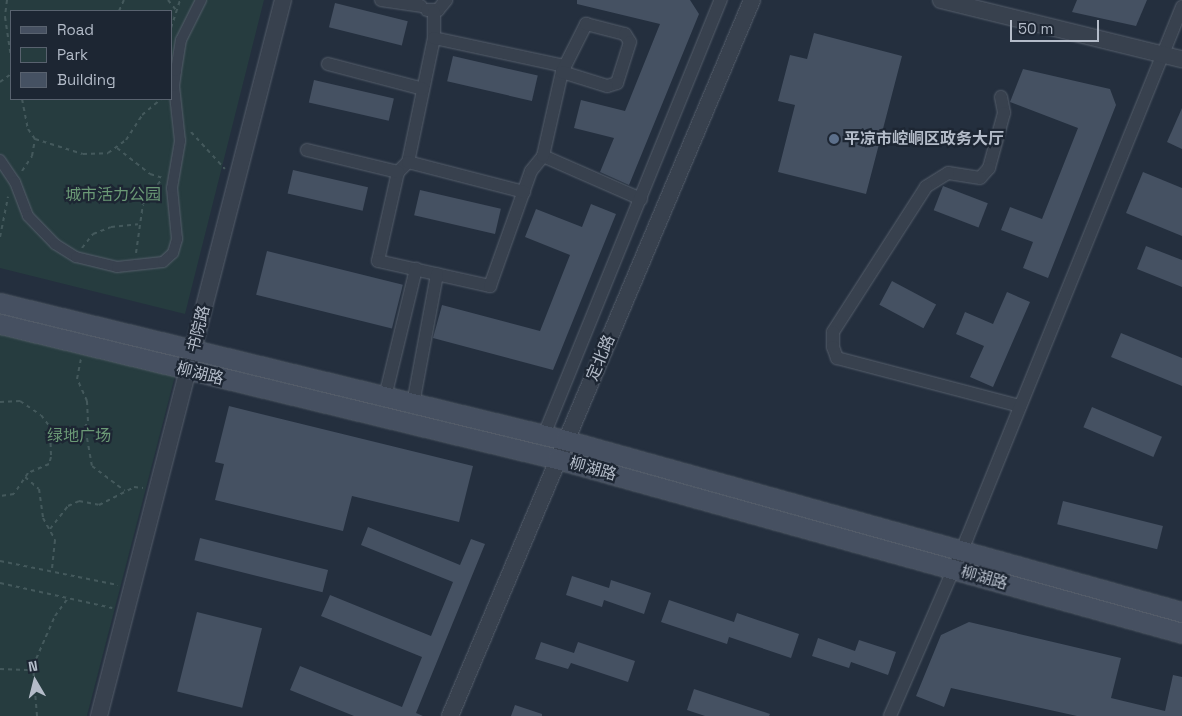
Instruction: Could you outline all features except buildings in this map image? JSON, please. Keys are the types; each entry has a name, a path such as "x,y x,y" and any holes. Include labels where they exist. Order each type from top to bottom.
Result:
{"main road":[{"name":"柳湖路","path":"0,303 193,352 544,434 1182,612"},
{"name":"柳湖路","path":"0,324 188,372 557,458 1182,633"}],"street":[{"path":"0,160 15,182 28,216 55,244 76,257 107,266 136,268 163,262 173,253 177,220 168,179 180,148 179,120 174,86 181,40 201,0"},
{"name":"书院路","path":"99,716 283,0"},
{"path":"381,0 420,3 434,12"},
{"path":"434,38 564,69 607,86 617,84 630,42 625,34 586,24 564,69 543,156 531,171 490,286 378,261 398,172 408,162 434,38 434,12 446,0"},
{"path":"544,434 721,0"},
{"name":"定北路","path":"450,716 557,458 752,0"},
{"path":"941,0 1182,60"},
{"path":"890,716 962,551 1182,7"},
{"path":"328,64 423,89"},
{"path":"1001,97 1004,113 989,168 980,178 948,173 926,187 833,332 833,347 837,358 1020,406"},
{"path":"307,150 398,172"},
{"path":"543,156 641,199"},
{"path":"408,162 524,192"},
{"path":"385,397 416,269"},
{"path":"413,404 438,274"}],"path":[{"path":"7,0 5,17 10,50"},
{"path":"168,0 176,10"},
{"path":"172,24 180,0"},
{"path":"22,100 28,129 35,139 83,154 108,153 117,148 142,115 160,100"},
{"path":"179,120 237,179"},
{"path":"15,182 32,156 35,139"},
{"path":"117,148 150,174 168,179 143,204 138,224 136,268"},
{"path":"0,237 7,190"},
{"path":"76,257 94,234 111,227 138,224"},
{"path":"81,435 88,421 88,409 78,369 86,346"},
{"path":"0,402 20,401 34,408 50,427 49,464 25,477 14,494 0,496"},
{"path":"50,427 67,428 87,438 92,466 125,491"},
{"path":"25,477 39,489 43,518 55,540 52,571"},
{"path":"50,529 68,506 79,501 99,505 134,487 157,490"},
{"path":"0,560 132,588"},
{"path":"0,583 126,611"},
{"path":"37,716 33,670 55,616 68,598"},
{"path":"0,670 33,670"}],"green space":[{"name":"城市活力公园","path":"0,0 264,0 185,314 0,268"},
{"name":"绿地广场","path":"0,331 175,376 87,716 0,716"}],"place":[{"name":"平凉市崆峒区政务大厅","path":"834,139"}]}
